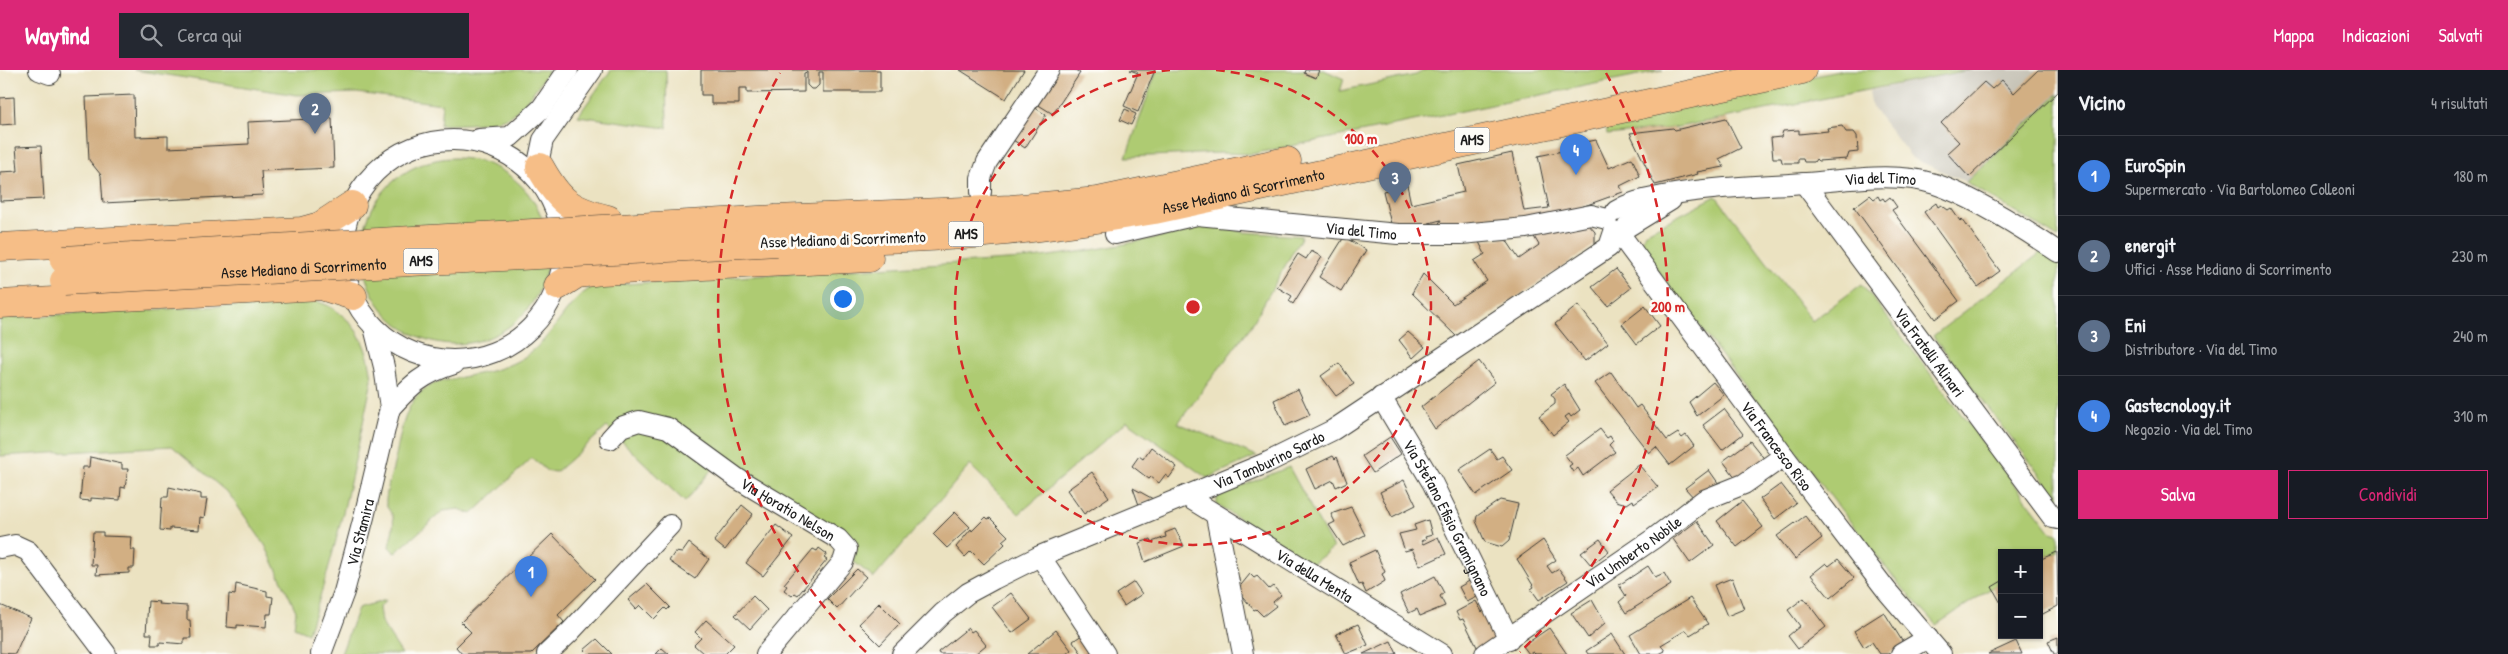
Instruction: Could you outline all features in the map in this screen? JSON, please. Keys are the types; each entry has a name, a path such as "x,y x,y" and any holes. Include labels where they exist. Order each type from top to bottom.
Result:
{"highway":[{"name":"Asse Mediano di Scorrimento","path":"0,263 64,270 776,230 1098,200 1717,70"},
{"name":"Asse Mediano di Scorrimento","path":"776,230 876,239 1004,231 1074,223 1154,210 1796,71"},
{"path":"540,174 569,205 608,220"},
{"path":"560,222 982,192 1072,191 1098,200"},
{"path":"0,246 302,231 320,226 352,205"},
{"path":"558,286 577,274 601,271 934,254 1052,244 1114,234 1154,210"},
{"path":"228,290 246,272 248,260 245,250 230,236"},
{"name":"Asse Mediano di Scorrimento","path":"0,285 64,270"},
{"path":"0,304 321,286 353,296"}],"street":[{"path":"568,70 541,109 510,137 432,141 399,154 372,176 352,205 343,244 345,272 353,296 374,327 400,347 432,359 465,360 496,352 522,337 544,314 558,286 564,254 560,222 553,201 540,174 543,140 592,70"},
{"path":"982,192 981,178 987,162 1049,70"},
{"path":"466,140 494,147 540,174"},
{"name":"Via del Timo","path":"1114,234 1197,215 1398,234 1460,234 1526,228 1591,215 1616,224 1628,203 1684,192 1738,186 1884,178 1934,183 1967,198 2058,252"},
{"name":"Via Fratelli Alinari","path":"1804,183 2054,518 2058,519"},
{"name":"Via Tamburino Sardo","path":"906,652 943,613 968,593 1040,556 1266,463 1333,430 1610,247 1616,224"},
{"name":"Via Francesco Riso","path":"1616,224 1784,456 1887,591 1941,654"},
{"name":"Via Stamira","path":"321,654 346,582 390,408 384,367 374,327"},
{"name":"Via Stamira","path":"390,408 410,386 430,371 465,360"},
{"name":"Via Stefano Efisio Gramignano","path":"1382,397 1432,482 1509,638"},
{"name":"Via Horatio Nelson","path":"610,439 621,427 639,421 650,422 668,428 728,472 838,539 847,550 843,562 766,654"},
{"name":"Via Umberto Nobile","path":"1485,654 1653,540 1704,500 1744,484 1784,456"},
{"name":"Via della Menta","path":"1186,496 1442,654"},
{"path":"1216,516 1243,654"},
{"path":"547,654 670,526"},
{"path":"0,548 15,544 28,551 106,654"},
{"path":"1040,556 1105,654"},
{"path":"1901,654 1928,638"}],"shaded area":[{"path":"1969,70 2058,70 2058,238 1966,182 1912,158 1872,107 1869,91"}],"green space":[{"path":"134,70 549,70 525,103 505,118 494,122 440,125 442,104 357,93 297,95"},
{"path":"611,70 666,70 667,128 578,116"},
{"path":"1157,70 1324,70 1344,79 1340,91 1416,75 1425,70 1663,70 1252,154 1220,153 1126,157"},
{"path":"1843,70 1969,70 1673,128 1607,135 1606,121"},
{"path":"2058,94 2058,238 1966,182"},
{"path":"446,158 464,158 491,165 521,185 541,215 548,242 548,260 541,287 521,317 491,337 464,344 446,344 428,340 411,333 396,323 383,310 373,295 366,278 362,260 362,242 366,224 373,207 383,192 396,179 411,169 428,162"},
{"path":"1716,196 1812,321 1862,284 2051,532 2058,534 2058,551 2043,558 2043,549 1998,549 1998,584 1936,625 1899,584 1739,379 1642,249 1641,242 1645,233"},
{"path":"1214,223 1242,232 1302,236 1251,326 1178,423 1257,456 1207,478 1127,421 1019,514 970,465 874,578 853,561 858,544 723,456 685,502 607,427 556,472 547,471 532,458 472,514 459,509 443,511 395,553 389,547 393,517 386,505 388,485 403,423 413,401 420,392 430,385 443,381 496,370 526,356 544,340 574,302 593,286 1023,259 1119,245"},
{"path":"2044,250 2058,259 2058,498 1933,336"},
{"path":"316,301 329,306 349,321 367,354 372,380 336,540 308,633 294,627 296,611 265,545 229,494 172,446 0,456 0,318"},
{"path":"1289,467 1333,548 1312,564 1217,505 1217,498 1222,494"},
{"path":"386,600 379,608 381,622 402,654 341,654 358,608"}],"building":[{"path":"701,70 880,70 880,92 823,92 823,72 819,72 819,85 815,89 811,89 807,85 807,72 804,73 804,92 747,93 747,88 739,88 739,104 711,104 711,95 701,95"},
{"path":"960,70 1024,70 1006,99"},
{"path":"1058,70 1075,70 1080,73 1053,114 1037,104"},
{"path":"1130,70 1155,70 1138,112 1124,106 1138,73"},
{"path":"1305,70 1319,70 1316,78 1304,73"},
{"path":"2038,70 2058,70 2058,92 1969,177 1947,153 1959,142 1941,123 1984,82 1992,89 2002,80 2014,93"},
{"path":"134,95 135,137 168,136 168,148 249,144 248,122 332,118 334,168 261,171 263,195 103,203 101,175 89,160 86,97"},
{"path":"14,97 15,124 0,125 0,98"},
{"path":"1034,107 1046,115 1025,148 1013,140"},
{"path":"1125,109 1136,114 1131,125 1120,120"},
{"path":"1726,118 1741,148 1719,159 1724,167 1697,172 1698,174 1655,185 1630,133 1673,128 1675,130"},
{"path":"1842,126 1846,132 1854,132 1857,136 1858,152 1849,153 1847,159 1818,161 1816,159 1814,162 1804,162 1803,159 1798,159 1798,163 1784,163 1781,158 1773,158 1771,138 1781,137 1783,131 1799,130 1799,134 1828,131 1827,128"},
{"path":"1596,140 1609,168 1632,158 1640,176 1620,186 1623,192 1551,218 1437,227 1441,220 1393,232 1383,191 1407,185 1411,204 1464,192 1458,165 1512,153 1524,211 1549,208 1538,156 1572,149 1571,145"},
{"path":"41,146 44,199 0,201 0,172 18,171 16,147"},
{"path":"1870,195 1874,199 1878,196 1880,200 1883,198 1885,201 1890,197 1897,207 1892,210 1959,301 1935,319 1854,207"},
{"path":"1936,203 1938,207 1941,205 1948,210 1951,208 1960,221 1962,219 2000,271 1978,287 1924,212"},
{"path":"1588,224 1595,232 1595,245 1457,337 1412,293 1423,274 1453,304 1487,281 1474,261 1485,254 1478,240 1505,238 1519,259 1539,245 1533,235"},
{"path":"1344,237 1366,250 1341,291 1319,277"},
{"path":"1311,251 1322,257 1293,304 1289,301 1292,296 1277,287 1298,254 1306,259"},
{"path":"1616,269 1631,288 1608,306 1592,287"},
{"path":"1578,305 1608,343 1585,361 1555,324"},
{"path":"1645,306 1660,326 1637,344 1622,324"},
{"path":"1408,332 1425,347 1413,358 1399,340"},
{"path":"1479,361 1495,382 1435,429 1421,407"},
{"path":"1339,363 1354,384 1336,396 1321,376"},
{"path":"1611,372 1636,408 1640,405 1667,440 1678,433 1682,438 1686,435 1694,446 1670,465 1656,447 1649,453 1595,383"},
{"path":"1713,382 1724,395 1697,416 1689,402"},
{"path":"1564,384 1580,410 1571,417 1569,414 1565,417 1569,422 1553,435 1539,416 1555,404 1555,399 1551,394"},
{"path":"1298,389 1310,415 1285,426 1274,400"},
{"path":"1724,409 1743,434 1722,450 1703,425"},
{"path":"1600,429 1607,438 1610,436 1613,441 1609,445 1615,452 1583,476 1578,468 1573,472 1569,466 1572,464 1565,455"},
{"path":"1390,437 1401,454 1373,473 1362,456"},
{"path":"1750,441 1766,461 1739,482 1723,461"},
{"path":"1151,447 1177,467 1169,478 1165,475 1159,483 1151,477 1149,479 1132,466 1139,456 1143,459"},
{"path":"1490,449 1497,459 1502,456 1512,470 1476,495 1459,470"},
{"path":"1333,456 1335,459 1337,457 1347,482 1336,487 1333,480 1315,489 1306,469"},
{"path":"90,457 122,464 122,469 128,469 125,488 121,487 120,500 91,498 91,501 80,500 83,467 89,467"},
{"path":"1639,465 1658,487 1634,503 1633,500 1627,504 1616,501 1607,490"},
{"path":"1709,470 1721,487 1695,499 1685,488"},
{"path":"1092,472 1109,497 1084,514 1067,490"},
{"path":"1404,480 1416,505 1392,517 1380,492"},
{"path":"1781,484 1796,503 1775,519 1760,499"},
{"path":"169,487 201,494 201,499 207,499 204,518 200,517 199,530 170,528 170,531 160,530 162,497 168,497"},
{"path":"1133,488 1153,499 1139,505"},
{"path":"1500,500 1518,504 1509,541 1502,547 1485,542 1476,521 1477,516"},
{"path":"1742,501 1763,527 1737,547 1717,521"},
{"path":"742,505 753,514 725,550 714,541"},
{"path":"1351,507 1365,535 1343,546 1329,525 1335,522 1331,514"},
{"path":"955,512 970,527 947,548 933,534"},
{"path":"1805,516 1822,538 1795,559 1777,536"},
{"path":"986,517 990,518 1008,536 1002,541 1005,544 984,564 971,551 965,557 956,547 971,529 972,531"},
{"path":"1428,520 1432,535 1425,537 1426,539 1421,541 1423,544 1438,537 1446,554 1420,566 1412,549 1405,551 1399,534 1416,530 1414,525"},
{"path":"1697,521 1714,545 1690,563 1673,539"},
{"path":"776,525 793,538 763,576 746,563"},
{"path":"1175,529 1184,546 1145,562 1139,543 1151,539 1152,542 1166,537 1165,533"},
{"path":"93,532 103,532 103,536 132,537 131,550 135,550 134,568 129,568 129,573 96,575 97,565 91,565"},
{"path":"552,534 595,579 558,615 564,622 531,654 462,654 456,647 471,632 461,622"},
{"path":"1600,539 1609,551 1591,565 1581,553"},
{"path":"1543,540 1556,560 1547,566 1552,573 1559,569 1568,581 1539,600 1531,589 1534,587 1517,559"},
{"path":"689,543 709,559 695,579 669,561 675,552 682,553"},
{"path":"819,548 827,554 824,558 827,560 798,595 795,593 792,596 784,590 787,586 784,584 813,549 817,551"},
{"path":"1375,550 1385,572 1382,574 1385,581 1366,593 1362,584 1359,585 1349,562"},
{"path":"2057,552 2058,606 2043,614 2043,594 2043,558"},
{"path":"1838,559 1854,578 1830,598 1811,575 1826,563 1829,566"},
{"path":"1648,566 1655,577 1664,573 1671,585 1626,613 1619,602 1626,596 1619,585"},
{"path":"857,569 866,577 837,609 827,599"},
{"path":"1250,574 1254,578 1257,576 1269,589 1273,586 1281,595 1273,602 1276,606 1263,616 1256,609 1254,610 1237,590"},
{"path":"1435,576 1444,593 1440,596 1445,606 1420,616 1417,609 1409,613 1400,594"},
{"path":"1732,578 1744,609 1727,616 1714,585"},
{"path":"1471,580 1479,596 1467,602 1459,587"},
{"path":"1134,582 1142,594 1124,606 1116,594"},
{"path":"1998,583 1998,598 1992,587"},
{"path":"236,584 267,591 267,596 273,597 271,614 267,614 266,627 237,625 237,628 227,627 229,594 235,595"},
{"path":"647,584 670,607 667,610 665,608 654,619 640,605 636,609 628,600"},
{"path":"1011,593 1031,619 1012,633 992,607"},
{"path":"753,596 767,610 750,629 735,615"},
{"path":"1690,598 1708,624 1690,635 1686,630 1661,645 1665,651 1659,654 1641,654 1630,635"},
{"path":"1804,598 1826,627 1798,649 1788,636 1800,626 1788,610"},
{"path":"1592,600 1605,623 1588,638 1571,613"},
{"path":"148,601 159,602 158,604 187,606 187,620 190,620 191,638 184,638 184,644 160,642 160,645 151,645 152,634 146,634"},
{"path":"1476,601 1482,612 1486,609 1500,638 1479,651 1463,619 1460,620 1456,612"},
{"path":"879,603 900,624 880,645 859,624"},
{"path":"0,605 31,618 15,654 0,653"},
{"path":"1884,612 1904,644 1888,654 1880,654 1872,642 1864,647 1854,631"},
{"path":"706,620 734,645 725,654 704,654 694,645 701,638 695,632"},
{"path":"1358,624 1368,645 1346,654 1336,634"},
{"path":"968,628 971,632 974,630 986,645 975,654 939,654 938,652"},
{"path":"1549,628 1567,654 1535,654 1533,652 1529,654 1523,646"},
{"path":"1056,630 1071,650 1066,654 1027,654"},
{"path":"1612,634 1625,654 1588,654 1586,651"},
{"path":"1082,635 1093,651 1089,654 1082,654 1073,641"},
{"path":"2058,637 2058,654 2054,654 2048,641"},
{"path":"597,639 612,654 588,654 584,650"},
{"path":"1391,641 1397,654 1363,654"},
{"path":"2016,641 2022,654 1988,654"},
{"path":"662,648 669,654 656,654"}],"place":[{"name":"energit","path":"315,134"},
{"name":"Gastecnology.it","path":"1576,175"},
{"name":"Eni","path":"1395,203"},
{"name":"EuroSpin","path":"531,597"}]}
